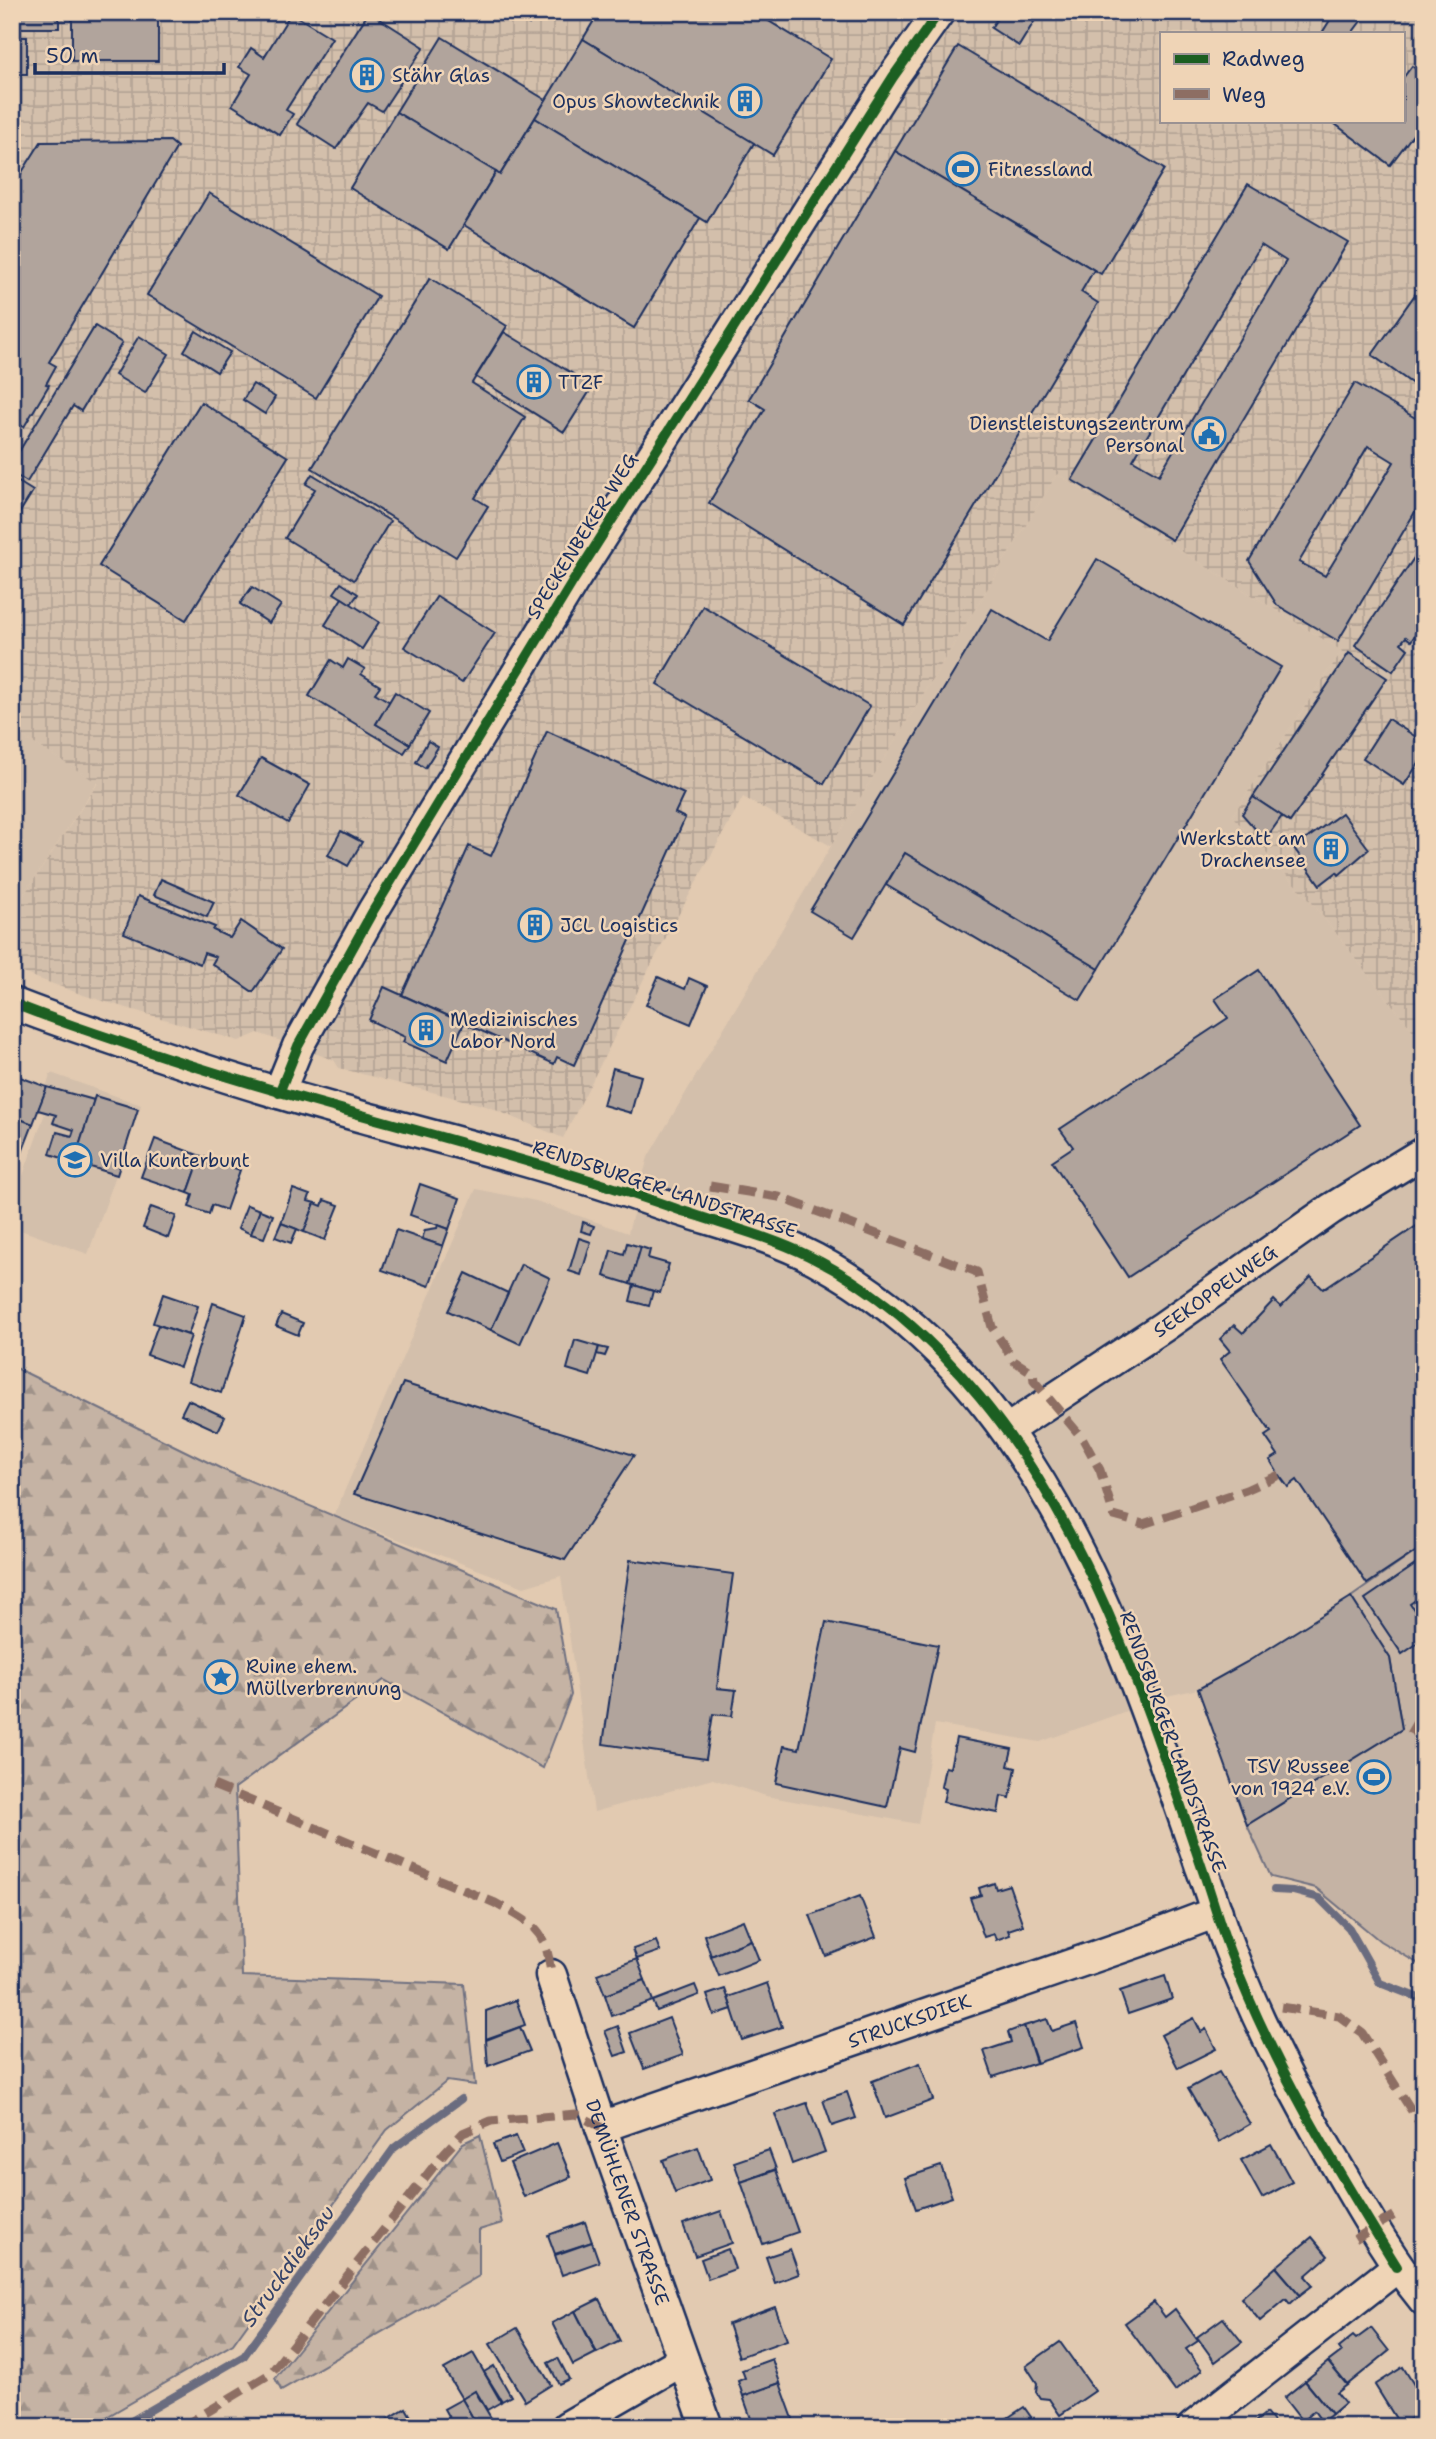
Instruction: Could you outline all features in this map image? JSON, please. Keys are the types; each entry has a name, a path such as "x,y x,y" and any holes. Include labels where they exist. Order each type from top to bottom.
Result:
{"street":[{"name":"SPECKENBEKER WEG","path":"279,1093 298,1046 373,911 572,583 893,77 939,12"},
{"name":"RENDSBURGER LANDSTRASSE","path":"12,1003 160,1056 279,1093 617,1188 752,1234 811,1257 875,1296 913,1325 956,1368 1007,1430 1038,1476 1094,1583 1140,1692 1230,1952 1261,2024 1301,2106 1397,2267 1424,2300"},
{"name":"SEEKOPPELWEG","path":"1007,1430 1163,1327 1331,1209 1424,1152"},
{"name":"STRUCKSDIEK","path":"601,2127 1217,1912"},
{"name":"DEMÜHLENER STRASSE","path":"551,1975 601,2127 707,2427"},
{"path":"1193,2427 1397,2267"},
{"path":"567,2427 683,2360"}],"shaded area":[{"path":"12,12 1424,12 1424,1045 1313,904 1232,816 1342,651 1057,474 831,846 743,797 651,965 563,1138 486,1106 339,1068 334,1060 258,1033 239,1041 86,996 12,969 12,913 98,783 12,730"},
{"path":"1057,474 1342,651 1232,816 1313,904 1424,1045 1424,1546 1351,1597 1247,1662 1198,1689 1171,1695 1040,1742 935,1724 918,1824 766,1796 713,1779 594,1812 561,1576 524,1587 334,1515 476,1189 536,1201 628,1233 648,1157 831,846"},
{"path":"12,730 98,782 12,913"},
{"name":"Villa Kunterbunt","path":"51,1073 141,1105 88,1254 12,1227 12,1207 45,1113 38,1110"}],"green space":[{"path":"12,1366 224,1470 556,1609 571,1695 543,1768 384,1680 235,1788 242,1976 464,1984 475,2085 447,2081 387,2130 233,2344 89,2427 12,2427"},
{"name":"TSV Russee von 1924 e.V.","path":"1424,1546 1424,1967 1380,1941 1316,1888 1271,1877 1247,1825 1402,1729 1390,1658 1351,1597"},
{"path":"480,2135 502,2223 479,2230 479,2276 281,2390 275,2378 463,2143"}],"building":[{"path":"12,12 59,12 59,28 12,28"},
{"path":"72,12 158,12 158,61 72,61"},
{"name":"Stähr Glas","path":"369,12 424,47 382,111 368,103 336,149 297,124"},
{"path":"510,12 536,12 529,24"},
{"name":"Opus Showtechnik","path":"599,12 754,12 831,59 773,155 583,39"},
{"path":"1001,12 1040,12 1019,46 991,28"},
{"path":"1335,12 1357,12 1364,17 1353,32 1323,32"},
{"path":"291,13 332,38 286,110 293,114 280,135 232,105 251,74 239,67 251,48 264,57"},
{"path":"12,37 27,37 27,74 12,74"},
{"path":"442,37 546,100 500,175 396,112"},
{"path":"583,39 754,143 707,222 535,118"},
{"path":"958,46 1164,169 1101,274 895,151"},
{"path":"1412,66 1424,75 1424,120 1390,165 1332,122 1404,122 1404,77"},
{"path":"396,112 496,172 449,249 350,188"},
{"path":"535,118 700,218 634,328 464,225 496,172 500,175"},
{"path":"170,141 177,147 49,362 56,366 46,384 49,385 24,427 14,421 12,424 12,188 41,142"},
{"path":"895,151 1094,270 1081,292 1098,303 904,625 709,503 765,409 749,399"},
{"path":"1248,184 1348,242 1172,540 1072,480","holes":["1261,245 1286,261 1159,475 1133,460"]},
{"path":"209,193 378,296 316,398 147,295"},
{"path":"430,278 507,326 472,383 525,417 475,498 488,506 456,557 312,468"},
{"path":"1424,282 1424,392 1372,355"},
{"path":"95,326 122,343 81,411 73,406 27,482 12,473 12,463"},
{"path":"196,331 230,352 217,372 184,351"},
{"name":"TTZF","path":"504,332 593,386 564,432 476,377"},
{"path":"139,336 169,354 145,393 115,375"},
{"path":"1355,383 1424,423 1424,497 1338,641 1277,605 1249,561","holes":["1368,446 1394,462 1325,576 1299,562"]},
{"path":"253,384 275,397 265,414 243,400"},
{"path":"201,402 288,457 186,620 99,566"},
{"path":"312,474 390,521 354,580 285,538 315,489 306,484"},
{"path":"12,478 33,491 12,525"},
{"path":"1418,552 1424,556 1424,622 1411,641 1406,637 1401,643 1408,649 1393,671 1355,645"},
{"path":"1097,559 1281,667 1099,969 905,853 854,937 810,911 992,609 1047,641"},
{"path":"341,583 358,594 351,604 334,593"},
{"path":"252,587 281,605 269,623 240,604"},
{"path":"437,596 495,633 462,683 404,647"},
{"path":"342,598 379,622 362,649 325,625"},
{"path":"703,606 870,706 824,784 657,684"},
{"path":"1349,653 1387,678 1290,822 1253,797"},
{"path":"348,659 365,669 361,674 380,686 375,693 390,702 376,724 410,744 404,753 309,696 331,660 343,668"},
{"path":"395,692 429,713 410,744 376,724"},
{"path":"1388,719 1424,742 1424,755 1404,785 1363,758"},
{"name":"JCL Logistics","path":"547,731 684,794 675,813 685,818 574,1065 557,1057 554,1064 402,995 469,846 491,856"},
{"path":"428,741 438,747 425,768 416,762"},
{"path":"261,758 310,785 288,823 239,795"},
{"path":"1253,797 1282,816 1265,840 1242,814"},
{"name":"Werkstatt am Drachensee","path":"1342,813 1369,849 1339,875 1337,872 1320,885 1294,848"},
{"path":"341,831 362,842 348,866 328,855"},
{"path":"905,853 1099,969 1080,1000 886,885"},
{"path":"161,879 214,902 207,917 154,895"},
{"path":"138,896 215,927 213,930 230,938 241,921 282,949 253,992 212,964 216,957 204,953 200,964 124,933"},
{"path":"1259,970 1360,1125 1128,1277 1052,1161 1073,1147 1060,1129 1228,1018 1215,999"},
{"path":"658,977 685,989 689,978 707,986 691,1024 646,1005"},
{"name":"Medizinisches Labor Nord","path":"384,987 464,1023 447,1061 403,1042 405,1037 369,1020"},
{"path":"613,1068 641,1076 631,1113 603,1105"},
{"path":"12,1074 47,1087 33,1124 12,1116"},
{"path":"47,1087 94,1100 74,1162 50,1154 57,1132 72,1136 74,1130 53,1123 56,1115 38,1110"},
{"path":"95,1096 138,1109 117,1175 74,1162"},
{"path":"12,1116 33,1124 21,1155 12,1152"},
{"path":"155,1139 201,1156 188,1193 141,1177"},
{"path":"12,1152 21,1155 12,1179"},
{"path":"201,1156 240,1170 226,1210 212,1205 209,1214 189,1207 193,1195 188,1193"},
{"path":"420,1184 460,1198 449,1229 410,1215"},
{"path":"293,1189 310,1195 308,1201 315,1203 304,1232 281,1223"},
{"path":"324,1200 339,1205 325,1240 304,1232 315,1203 322,1206"},
{"path":"247,1205 260,1210 251,1234 238,1228"},
{"path":"151,1207 176,1216 168,1238 143,1228"},
{"path":"260,1210 273,1215 264,1238 251,1234"},
{"path":"1424,1221 1424,1546 1367,1584 1297,1480 1288,1487 1270,1460 1278,1455 1265,1436 1271,1432 1220,1359 1230,1351 1220,1339 1234,1325 1243,1333 1274,1300 1281,1307 1311,1277 1323,1289"},
{"path":"583,1222 594,1226 591,1234 581,1231"},
{"path":"281,1223 297,1229 291,1243 275,1237"},
{"path":"438,1225 449,1229 443,1246 422,1239 425,1230 437,1228"},
{"path":"396,1230 443,1246 429,1286 382,1270"},
{"path":"579,1238 591,1242 581,1275 569,1271"},
{"path":"627,1243 641,1247 630,1284 604,1276 611,1250 624,1254"},
{"path":"641,1247 650,1250 648,1258 669,1264 660,1293 630,1284"},
{"path":"521,1264 550,1278 520,1344 491,1330"},
{"path":"466,1273 508,1293 491,1330 448,1311"},
{"path":"634,1285 653,1291 649,1306 630,1301"},
{"path":"163,1294 198,1306 188,1335 153,1323"},
{"path":"213,1303 246,1315 221,1393 188,1381"},
{"path":"281,1314 303,1323 298,1335 276,1326"},
{"path":"158,1325 191,1336 180,1367 147,1355"},
{"path":"575,1340 599,1347 590,1376 567,1369"},
{"path":"599,1347 608,1349 605,1356 597,1354"},
{"path":"403,1383 634,1455 565,1560 354,1494"},
{"path":"188,1400 225,1417 218,1431 181,1414"},
{"path":"1424,1559 1424,1594 1410,1604 1424,1624 1424,1639 1402,1654 1365,1599"},
{"path":"630,1560 733,1574 717,1688 736,1690 732,1716 713,1714 706,1759 603,1744"},
{"path":"1351,1597 1390,1658 1402,1729 1247,1825 1198,1689 1247,1662"},
{"path":"826,1622 938,1645 915,1752 900,1748 887,1807 776,1783 784,1746 799,1749"},
{"path":"956,1738 1012,1749 1008,1766 1016,1768 1010,1798 1001,1796 998,1813 943,1802 946,1789 941,1787 945,1767 950,1768"},
{"path":"994,1883 996,1889 1009,1885 1023,1925 1008,1930 1010,1935 996,1940 994,1934 984,1937 970,1898 981,1895 979,1888"},
{"path":"860,1896 876,1937 826,1956 810,1915"},
{"path":"743,1920 751,1940 711,1956 704,1935"},
{"path":"751,1940 759,1960 719,1976 711,1956"},
{"path":"656,1941 660,1951 637,1959 633,1949"},
{"path":"637,1959 645,1980 605,1995 597,1974"},
{"path":"1165,1976 1172,1999 1128,2014 1120,1991"},
{"path":"645,1980 653,2001 612,2016 605,1995"},
{"path":"767,1983 782,2027 742,2040 728,1997"},
{"path":"695,1985 699,1995 657,2011 653,2001"},
{"path":"725,1989 732,2009 714,2015 707,1995"},
{"path":"516,2000 525,2025 486,2039 486,2011"},
{"path":"669,2018 683,2055 644,2069 630,2033"},
{"path":"1194,2018 1201,2032 1206,2029 1216,2049 1178,2068 1161,2035"},
{"path":"1047,2019 1052,2031 1076,2023 1084,2047 1037,2063 1024,2026"},
{"path":"618,2026 627,2052 615,2056 605,2031"},
{"path":"1024,2026 1036,2063 993,2077 984,2051 1011,2042 1008,2032"},
{"path":"520,2027 530,2051 488,2066 486,2040"},
{"path":"920,2063 933,2100 885,2118 872,2081"},
{"path":"1219,2072 1250,2124 1219,2142 1188,2089"},
{"path":"847,2092 856,2118 832,2126 823,2100"},
{"path":"807,2103 825,2152 792,2164 775,2114"},
{"path":"516,2136 523,2153 500,2162 493,2144"},
{"path":"557,2143 571,2177 524,2197 510,2163"},
{"path":"1271,2144 1292,2182 1262,2198 1241,2160"},
{"path":"698,2147 710,2180 675,2193 663,2160"},
{"path":"769,2150 776,2169 741,2182 734,2162"},
{"path":"941,2166 952,2197 916,2209 905,2178"},
{"path":"776,2170 798,2232 763,2244 741,2182"},
{"path":"721,2211 732,2243 695,2256 683,2224"},
{"path":"585,2222 592,2242 555,2254 548,2235"},
{"path":"1312,2237 1328,2256 1305,2276 1313,2285 1300,2295 1276,2267"},
{"path":"592,2242 599,2262 562,2275 555,2255"},
{"path":"728,2249 735,2269 708,2279 701,2259"},
{"path":"790,2249 799,2274 775,2283 766,2257"},
{"path":"1276,2267 1300,2295 1290,2304 1286,2299 1260,2321 1241,2298"},
{"path":"599,2299 620,2341 597,2353 575,2311"},
{"path":"1154,2302 1165,2317 1175,2309 1198,2341 1186,2349 1202,2370 1175,2391 1125,2323"},
{"path":"775,2307 787,2340 739,2357 728,2324"},
{"path":"575,2311 596,2353 573,2365 552,2323"},
{"path":"1223,2318 1242,2342 1215,2362 1197,2337"},
{"path":"517,2328 551,2385 525,2401 490,2344"},
{"path":"1371,2328 1389,2351 1347,2385 1328,2362 1341,2352 1338,2348 1353,2336 1356,2339"},
{"path":"1060,2342 1095,2391 1060,2415 1049,2399 1040,2398 1036,2392 1037,2383 1026,2366"},
{"path":"473,2353 501,2402 487,2410 476,2391 462,2399 444,2369"},
{"path":"558,2358 569,2379 559,2384 548,2363"},
{"path":"772,2359 780,2383 743,2396 738,2381 745,2378 742,2370"},
{"path":"1328,2362 1347,2385 1337,2393 1345,2403 1332,2414 1305,2381"},
{"path":"494,2366 511,2396 502,2401 484,2372"},
{"path":"1403,2367 1424,2401 1424,2410 1400,2425 1375,2385"},
{"path":"1305,2381 1332,2414 1322,2422 1314,2411 1302,2421 1284,2398"},
{"path":"780,2383 796,2427 754,2427 743,2396"},
{"path":"475,2391 494,2423 487,2427 478,2427 462,2399"},
{"path":"462,2399 478,2427 454,2427 444,2409"},
{"path":"1024,2407 1038,2427 998,2427 997,2425"},
{"path":"406,2408 417,2427 375,2427"},
{"path":"1266,2413 1277,2427 1249,2427"}],"waterway":[{"name":"Struckdieksau","path":"1274,1890 1293,1891 1319,1898 1349,1928 1380,1983 1424,2000"},
{"name":"Struckdieksau","path":"121,2427 244,2356 394,2148 461,2099"}],"marked path":[{"path":"710,1186 779,1197 977,1272 992,1327 1014,1361 1033,1373 1034,1381 1083,1439 1100,1470 1114,1516 1143,1524 1246,1490 1279,1475"},
{"path":"1410,1734 1424,1710"},
{"path":"213,1785 495,1903 536,1930 546,1947 551,1975"},
{"path":"1281,2007 1339,2016 1362,2033 1424,2130"},
{"path":"182,2427 270,2374 445,2152 463,2133 491,2121 576,2114 601,2127"},
{"path":"1355,2239 1396,2214"},
{"path":"1420,2248 1424,2247"}],"cycle path":[{"path":"279,1093 298,1046 373,911 572,583 893,77 939,12"},
{"path":"12,1003 187,1064 536,1164 776,1242 834,1269 880,1300 923,1336 980,1397 1020,1450 1055,1506 1086,1565 1138,1687 1226,1942 1265,2034 1306,2113 1397,2267"}],"place":[{"name":"Stähr Glas","path":"367,75"},
{"name":"Opus Showtechnik","path":"745,101"},
{"name":"Fitnessland","path":"963,169"},
{"name":"TTZF","path":"534,382"},
{"name":"Dienstleistungszentrum Personal","path":"1209,434"},
{"name":"Werkstatt am Drachensee","path":"1331,849"},
{"name":"JCL Logistics","path":"535,925"},
{"name":"Medizinisches Labor Nord","path":"426,1030"},
{"name":"Villa Kunterbunt","path":"75,1160"},
{"name":"Ruine ehem. Müllverbrennung","path":"221,1677"},
{"name":"TSV Russee von 1924 e.V.","path":"1374,1777"}]}
